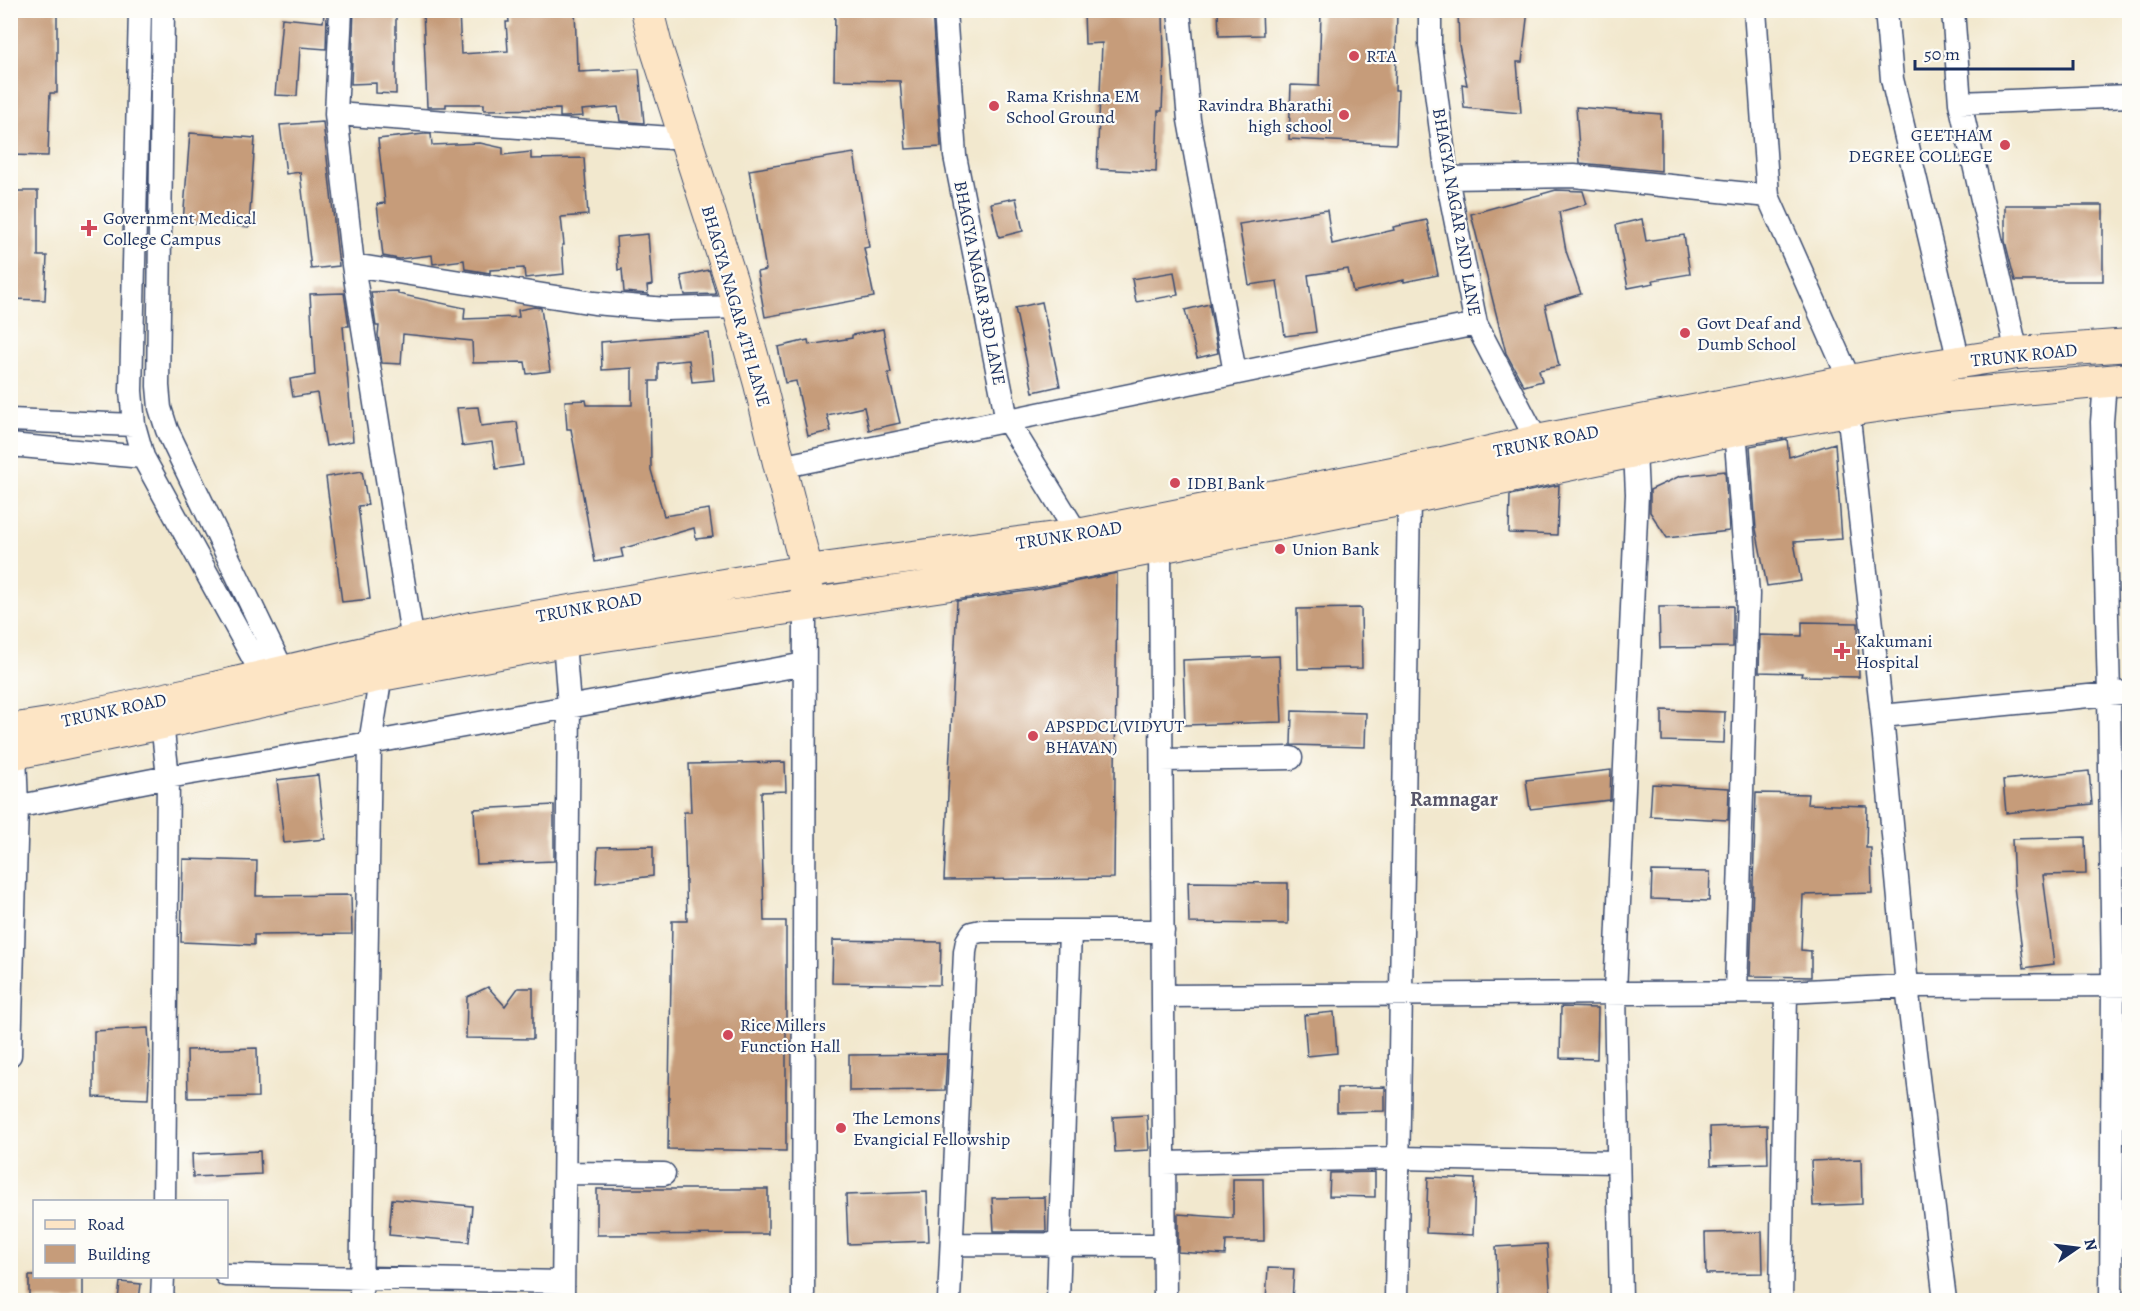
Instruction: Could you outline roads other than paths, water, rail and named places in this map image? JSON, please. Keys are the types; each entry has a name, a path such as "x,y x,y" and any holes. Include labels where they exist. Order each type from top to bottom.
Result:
{"main road":[{"name":"BHAGYA NAGAR 4TH LANE","path":"647,10 657,50 739,307 760,384 807,570 804,606"},
{"name":"TRUNK ROAD","path":"12,746 67,720 470,628 807,570 1078,535 1415,468 1539,456 1849,395 1959,362 2017,353 2130,345"},
{"path":"12,746 162,723 381,675 564,641 1031,572 1160,548 1409,498 1539,456 1635,451 1735,430 1849,395 1947,396 2036,386 2117,381"}],"street":[{"path":"140,10 131,392 138,439 273,674"},
{"path":"163,10 158,386 160,408 167,430 273,674"},
{"path":"341,10 336,114 353,265 412,642"},
{"name":"BHAGYA NAGAR 3RD LANE","path":"945,10 955,156 1007,420 1078,535"},
{"path":"1179,10 1189,120 1235,373"},
{"name":"BHAGYA NAGAR 2ND LANE","path":"1430,10 1430,45 1447,178 1476,324 1539,456"},
{"path":"1755,10 1768,196 1849,395 1907,986 1945,1300"},
{"path":"1886,10 1892,79 1959,362"},
{"path":"1953,10 1960,103 2017,353"},
{"path":"1960,103 2130,96"},
{"path":"336,114 685,139"},
{"path":"1447,178 1574,176 1768,196"},
{"path":"135,240 160,242"},
{"path":"353,265 594,303 666,309 739,307"},
{"path":"780,467 1476,324"},
{"path":"2111,1300 2121,985 2119,693 2102,422 2117,381"},
{"path":"10,420 138,439"},
{"path":"10,445 138,439 167,430"},
{"path":"1735,430 1748,594 1737,992"},
{"path":"1621,1300 1615,993 1637,494 1635,451"},
{"path":"1396,1300 1409,498"},
{"path":"1160,548 1165,1300"},
{"path":"803,1300 806,664 804,606"},
{"path":"228,1275 361,1277 563,1291 569,706 564,641"},
{"path":"14,807 168,777 806,664"},
{"path":"361,1300 370,743 381,675"},
{"path":"1882,716 2119,693"},
{"path":"162,723 168,777 164,1200"},
{"path":"10,1055 14,807 12,746"},
{"path":"1162,760 1292,758"},
{"path":"949,1300 967,941 972,933 981,931 1163,931"},
{"path":"1058,1300 1070,931"},
{"path":"1164,996 1786,992 1907,986 2121,985"},
{"path":"1781,1300 1786,992"},
{"path":"1164,1163 1398,1158 1618,1162"},
{"path":"565,1173 664,1174"},
{"path":"951,1244 1165,1245"},
{"path":"162,1300 163,1278"}],"place":[{"name":"RTA","path":"1354,56"},
{"name":"Rama Krishna EM School Ground","path":"994,106"},
{"name":"Ravindra Bharathi high school","path":"1344,115"},
{"name":"GEETHAM DEGREE COLLEGE","path":"2005,145"},
{"name":"Government Medical College Campus","path":"89,228"},
{"name":"Govt Deaf and Dumb School","path":"1685,333"},
{"name":"IDBI Bank","path":"1175,483"},
{"name":"Union Bank","path":"1280,549"},
{"name":"Kakumani Hospital","path":"1842,651"},
{"name":"APSPDCL(VIDYUT BHAVAN)","path":"1033,736"},
{"name":"Rice Millers Function Hall","path":"728,1035"},
{"name":"The Lemons Evangicial Fellowship","path":"841,1128"}],"district":[{"name":"Ramnagar","path":"1454,799"}]}
